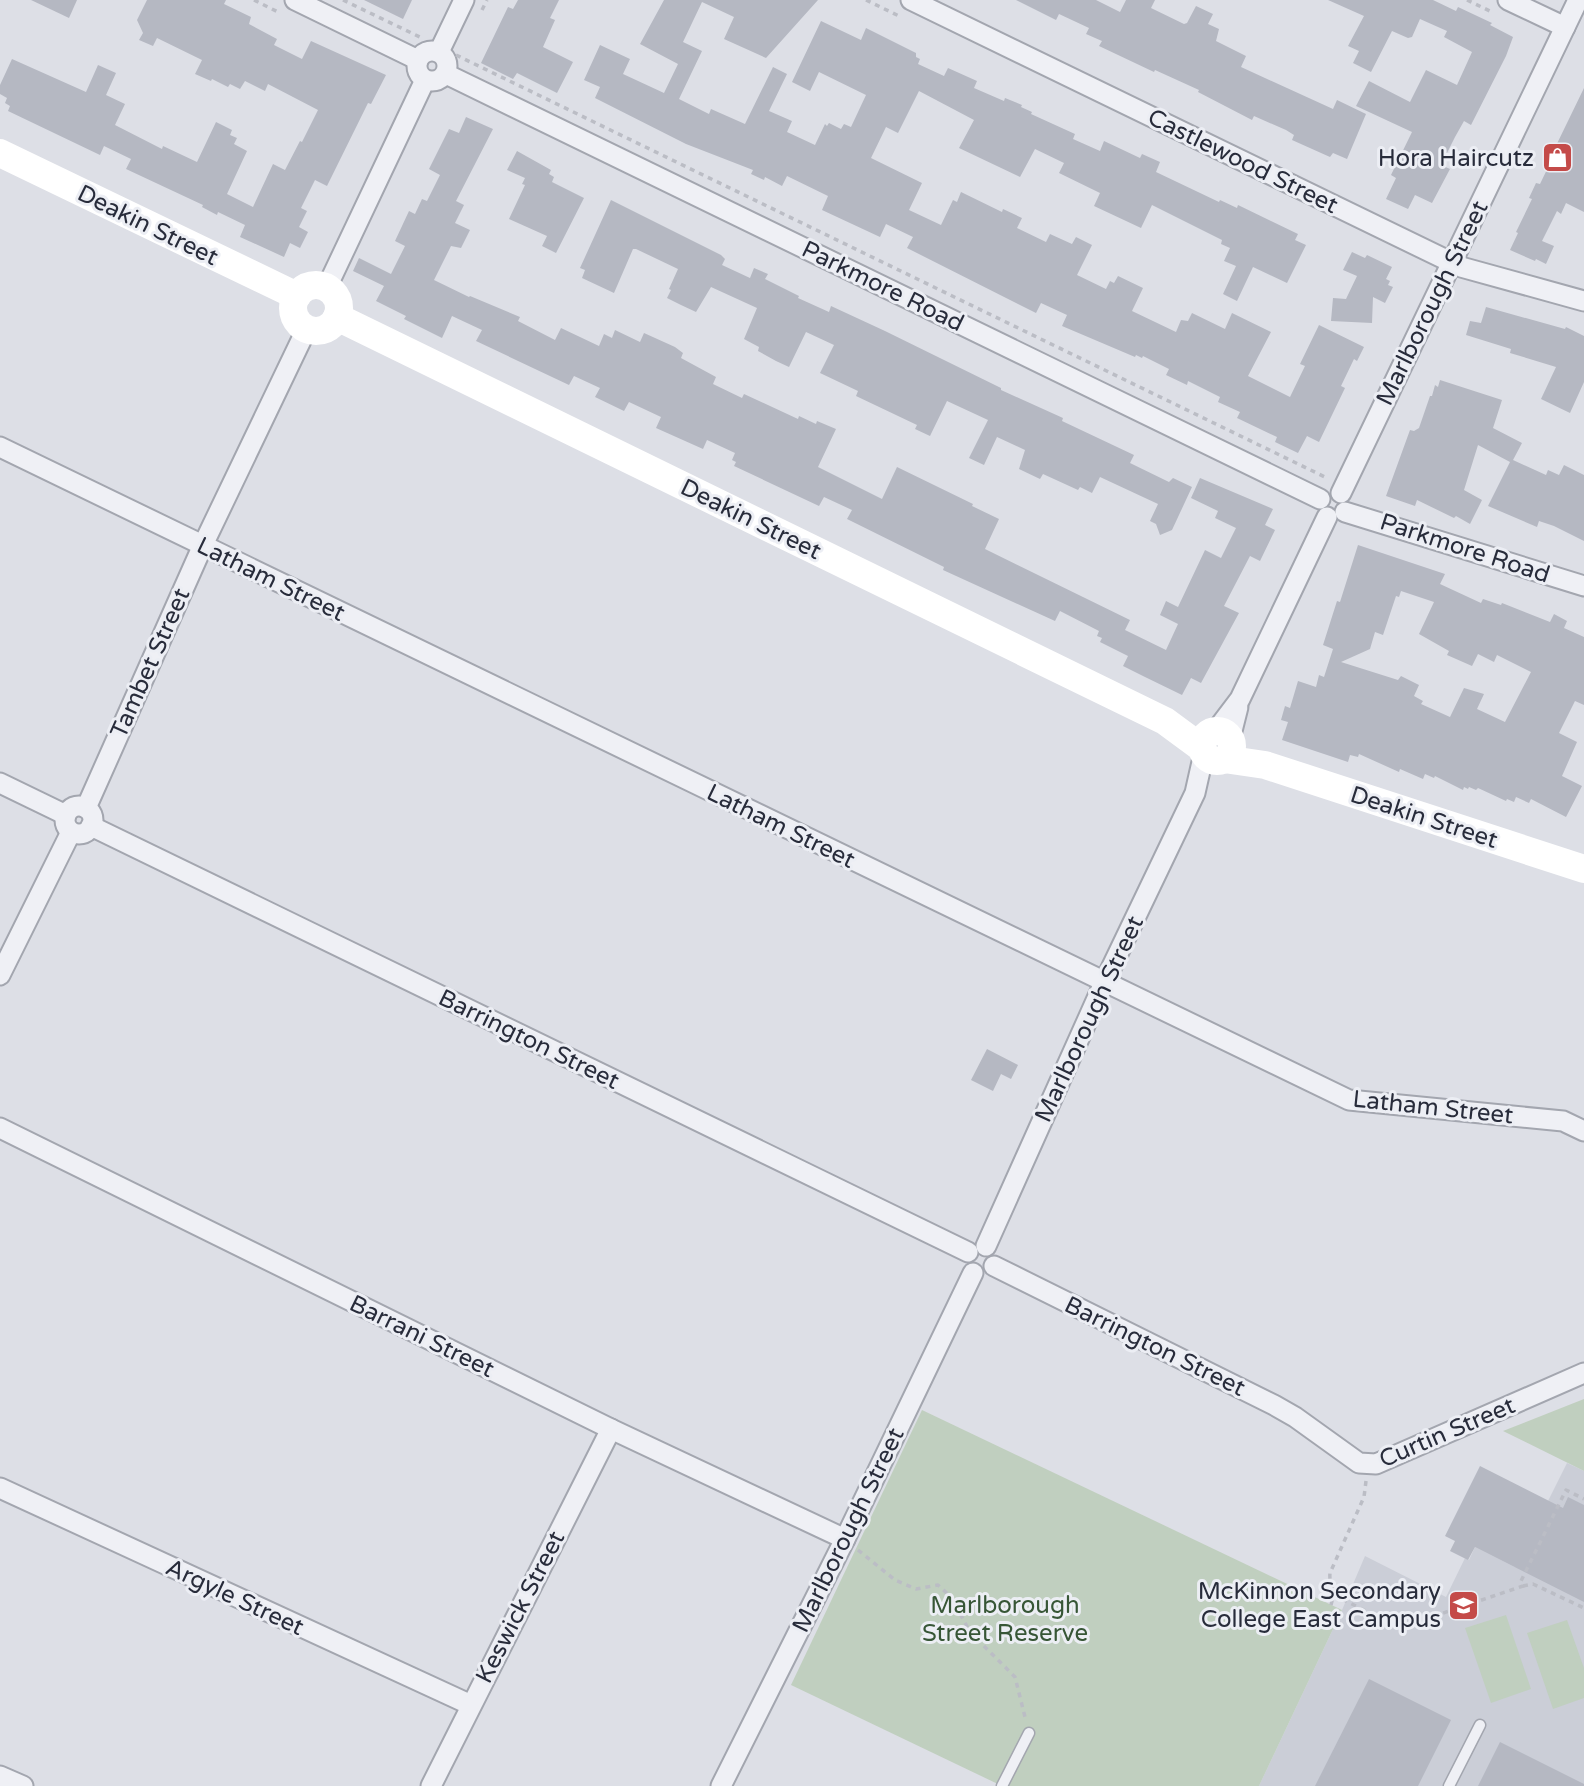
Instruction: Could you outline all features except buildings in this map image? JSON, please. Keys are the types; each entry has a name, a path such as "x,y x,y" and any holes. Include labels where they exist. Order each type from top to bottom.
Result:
{"street":[{"path":"295,0 418,60"},
{"path":"440,50 464,0"},
{"name":"Castlewood Street","path":"911,0 1451,262 1483,275 1584,301"},
{"path":"1508,0 1565,27"},
{"name":"Marlborough Street","path":"977,1249 1217,746 1339,502 1578,0"},
{"path":"440,50 446,59 449,75 435,82 425,80 417,69 418,60 429,51 440,50"},
{"name":"Parkmore Road","path":"449,75 1321,499 1327,492 1339,502 1584,586"},
{"path":"327,287 425,80"},
{"name":"Deakin Street","path":"0,153 297,296"},
{"path":"310,286 327,287 338,300 337,317 325,329 307,328 299,323 295,314 293,305 297,296 310,286"},
{"name":"Deakin Street","path":"337,317 1217,746 1265,765 1584,869"},
{"name":"Tambet Street","path":"88,817 202,545 307,328"},
{"name":"Latham Street","path":"0,447 1349,1100 1563,1121 1584,1131"},
{"path":"0,783 69,823"},
{"path":"0,975 69,823 72,808 88,817"},
{"name":"Barrington Street","path":"88,817 977,1249"},
{"name":"Barrani Street","path":"0,1128 611,1429 845,1539"},
{"path":"977,1249 995,1257 994,1266 983,1274 973,1273 966,1261 977,1249"},
{"name":"Barrington Street","path":"994,1266 1274,1405 1314,1432"},
{"name":"Marlborough Street","path":"721,1786 845,1539 973,1273"},
{"name":"Curtin Street","path":"1314,1432 1350,1458 1368,1465 1376,1464 1584,1373"},
{"name":"Keswick Street","path":"431,1786 611,1429"},
{"name":"Argyle Street","path":"0,1488 471,1705"},
{"path":"0,1776 23,1786"}],"lane":[{"path":"1449,1786 1480,1725"},
{"path":"1002,1786 1029,1733"}],"path":[{"path":"343,0 440,50 460,56 1339,502"},
{"path":"449,75 460,56"},
{"path":"1368,1465 1364,1497 1330,1573 1335,1592 1340,1598 1399,1628 1534,1584 1584,1608"},
{"path":"1523,1586 1521,1581 1566,1490 1584,1499"},
{"path":"845,1539 895,1580 916,1589 938,1585 951,1597 970,1632 1015,1677 1029,1733"},
{"path":"1331,1605 1335,1592"}],"shaded area":[{"path":"1567,1463 1584,1471 1584,1786 1259,1786 1365,1556 1446,1597 1465,1558 1469,1560 1475,1547 1515,1567"}],"green space":[{"path":"1584,1399 1584,1471 1503,1431"},
{"name":"Marlborough Street Reserve","path":"922,1410 1342,1610 1259,1786 1002,1786 791,1685"},
{"path":"1506,1615 1531,1689 1491,1703 1465,1628"},
{"path":"1567,1620 1584,1668 1584,1698 1553,1709 1527,1633"}],"place":[{"name":"Hora Haircutz","path":"1557,158"},
{"name":"McKinnon Secondary College East Campus","path":"1464,1605"}]}
